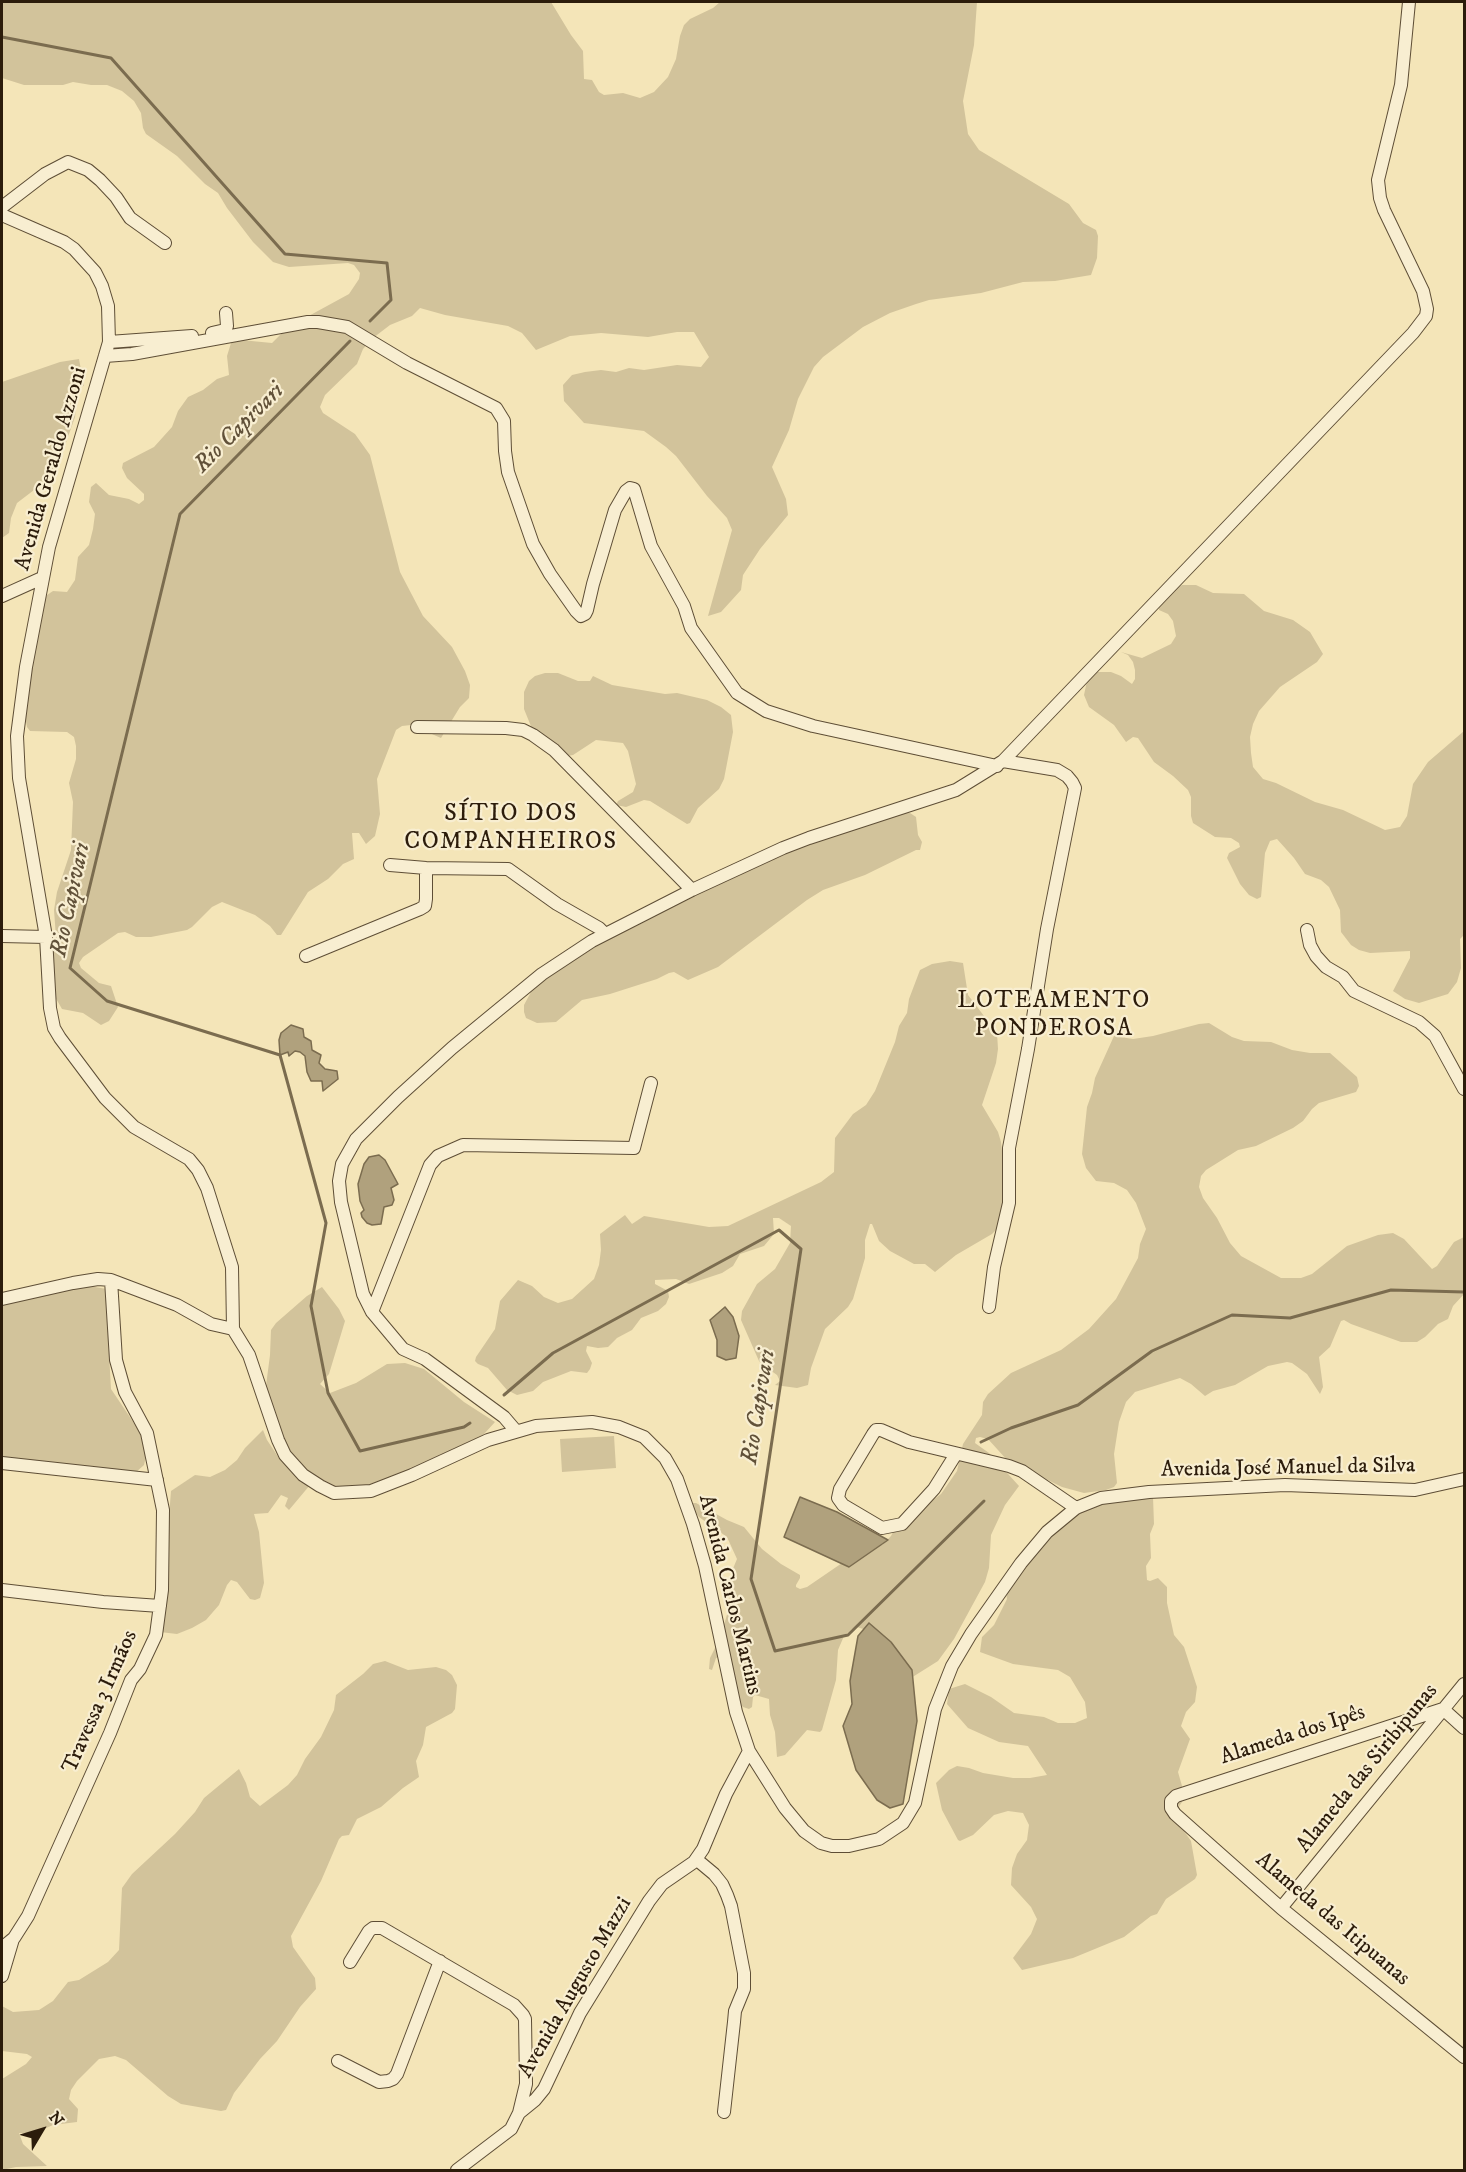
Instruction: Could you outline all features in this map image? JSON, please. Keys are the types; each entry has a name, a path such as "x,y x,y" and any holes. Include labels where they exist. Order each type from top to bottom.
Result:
{"street":[{"path":"516,1431 504,1417 425,1359 403,1349 372,1312 363,1294 341,1202 339,1181 342,1164 356,1139 452,1048 542,974 605,934 692,890 809,838 956,790 1000,764 1413,333 1426,316 1427,309 1423,291 1384,210 1378,180 1400,95 1408,2"},
{"path":"2,207 45,174 68,162 88,170 100,180 116,197 130,218 165,243"},
{"name":"Avenida Geraldo Azzoni","path":"2,215 64,242 84,258 102,286 108,306 109,342 49,547 26,667 17,736 19,778 46,938 50,1008 54,1028 84,1073 120,1115 134,1127 189,1159 202,1178 232,1267 233,1329"},
{"path":"109,342 218,333 225,330 227,326 226,313"},
{"path":"105,356 132,354 308,322 332,323 347,327 407,363 496,408 504,421 508,472 533,544 550,574 581,616 587,610 615,510 626,490 634,489 651,546 684,606 691,628 737,693 766,711 813,726 1000,764 1057,770 1068,776 1075,788 1047,929 1009,1148 1009,1203 994,1267 989,1307"},
{"path":"2,596 42,578"},
{"path":"417,727 506,728 523,730 533,735 554,750 692,890"},
{"path":"390,865 508,869 605,934"},
{"path":"306,956 425,906 426,868"},
{"path":"1307,930 1310,945 1326,968 1343,977 1354,991 1419,1022 1435,1036 1464,1089"},
{"path":"2,936 46,938"},
{"path":"372,1312 430,1165 438,1156 463,1145 634,1148 651,1083"},
{"path":"2,1299 73,1283 98,1279 111,1280 177,1305 211,1324 233,1329"},
{"name":"Travessa 3 Irmãos","path":"2,1948 14,1938 39,1893 131,1680 140,1669 156,1635 162,1590 163,1510 147,1433 125,1392 116,1360 111,1280"},
{"name":"Avenida Carlos Martins","path":"233,1329 249,1355 285,1455 303,1475 334,1493 370,1491 412,1475 488,1440 516,1431 557,1423 592,1422 619,1427 644,1437 665,1458 676,1479 693,1524 705,1566 736,1712 749,1750"},
{"path":"956,1454 934,1489 902,1524 882,1528 843,1505 838,1498 840,1489 876,1430 886,1431 909,1442 1009,1466 1022,1471 1076,1508"},
{"path":"2,1463 157,1480"},
{"name":"Avenida José Manuel da Silva","path":"749,1750 785,1808 804,1831 821,1843 832,1846 849,1846 879,1839 903,1823 915,1803 935,1709 952,1666 971,1634 1021,1563 1047,1532 1076,1508 1101,1498 1149,1492 1285,1485 1415,1490 1464,1479"},
{"path":"2,1590 160,1606"},
{"name":"Alameda das Siribipunas","path":"1281,1908 1464,1684"},
{"path":"1443,1709 1464,1728"},
{"name":"Alameda dos Ipês","path":"1175,1814 1171,1808 1171,1801 1176,1796 1443,1709"},
{"name":"Avenida Augusto Mazzi","path":"457,2170 511,2129 519,2114 544,2089 580,2013 649,1900 662,1884 696,1859 704,1849 738,1769 749,1750"},
{"name":"Alameda das Itipuanas","path":"1175,1814 1281,1908 1464,2057"},
{"path":"696,1859 714,1874 727,1895 744,1973 744,1989 735,2011 724,2112"},
{"path":"350,1962 369,1931 373,1928 382,1928 514,2005 523,2014 526,2084 519,2114"},
{"path":"2,1976 14,1938"},
{"path":"338,2061 380,2082 393,2079 397,2074 440,1961"}],"shaded area":[{"path":"2,2 551,2 583,51 584,79 592,80 599,92 604,95 623,93 640,98 654,92 668,77 676,59 684,25 690,19 720,2 977,2 974,45 963,101 968,134 979,150 1069,204 1083,223 1096,230 1097,258 1091,275 1055,281 1023,282 981,293 929,300 890,313 863,327 823,357 814,367 798,399 789,430 772,467 786,499 788,515 760,549 743,575 741,590 721,612 708,616 732,530 727,518 666,447 644,431 584,423 564,401 563,385 572,375 585,372 601,370 616,372 629,368 644,370 677,365 701,367 709,357 694,332 677,332 648,337 601,333 570,336 536,350 522,333 508,326 445,315 420,308 412,316 390,325 373,338 363,349 357,364 325,395 320,407 323,413 355,434 370,455 400,572 423,616 452,647 470,685 469,698 460,707 441,738 411,725 402,726 396,730 377,779 380,814 375,836 366,844 359,833 352,833 354,859 343,864 328,879 308,892 281,935 277,935 270,926 255,915 222,902 212,907 187,930 151,937 136,937 125,932 118,933 83,957 79,963 81,968 99,983 111,986 118,1007 109,1021 101,1025 83,1013 62,1009 54,995 49,957 56,937 54,910 57,892 71,850 73,802 69,783 76,759 76,746 74,737 67,732 30,731 27,727 25,716 31,629 47,595 53,591 67,592 75,580 78,557 89,545 93,529 95,514 89,502 91,487 96,483 109,495 129,499 139,504 144,500 144,494 127,478 122,468 123,463 154,447 172,427 178,411 188,397 203,390 217,379 229,375 227,356 231,343 241,340 272,343 282,333 305,318 349,294 359,279 360,273 354,265 348,263 289,267 273,262 253,242 218,193 205,184 177,156 146,134 141,113 134,101 122,91 107,85 73,82 63,85 24,85 2,78"},
{"path":"79,359 84,386 78,387 75,417 55,474 17,503 11,518 9,533 2,538 2,382 60,362"},
{"path":"1182,585 1196,585 1213,593 1244,594 1264,611 1293,620 1310,632 1323,654 1317,662 1280,687 1259,711 1250,737 1253,767 1263,779 1315,802 1343,810 1385,830 1400,827 1407,816 1413,784 1428,762 1464,731 1464,935 1460,939 1461,968 1457,982 1448,994 1419,1003 1405,999 1393,991 1410,958 1410,951 1370,953 1351,945 1341,932 1340,910 1329,887 1321,880 1305,874 1277,839 1270,841 1265,853 1261,897 1257,899 1249,895 1240,884 1227,858 1229,853 1240,847 1239,843 1231,838 1215,837 1193,823 1191,797 1188,790 1154,762 1138,738 1133,737 1126,742 1114,725 1089,707 1084,695 1087,681 1096,672 1111,672 1132,684 1135,679 1133,662 1128,655 1121,652 1142,658 1171,644 1176,636 1173,621 1168,614 1159,610 1158,605 1166,594"},
{"path":"545,673 558,673 578,681 590,681 593,676 612,685 665,694 677,693 707,700 721,707 731,715 733,732 724,779 719,789 698,808 690,823 687,824 650,801 644,800 626,807 616,805 618,801 633,792 636,784 628,751 623,743 596,740 573,755 567,756 539,746 524,709 524,692 529,681"},
{"path":"898,813 910,813 916,817 918,835 922,842 920,850 865,875 823,890 718,967 688,980 674,972 669,973 610,994 582,1000 556,1022 537,1023 526,1018 524,1005 547,972 737,868"},
{"path":"950,961 963,963 968,995 997,1033 996,1063 982,1105 998,1132 1001,1142 1007,1196 1000,1226 992,1234 956,1255 935,1272 925,1264 914,1264 890,1251 879,1241 870,1224 865,1240 865,1258 853,1299 848,1307 825,1329 811,1368 808,1385 797,1388 775,1385 780,1381 777,1375 759,1361 741,1320 742,1311 757,1284 775,1269 790,1243 791,1226 779,1218 773,1218 774,1234 764,1246 740,1254 733,1266 722,1273 689,1284 676,1279 655,1280 655,1284 668,1291 669,1297 666,1304 658,1311 641,1318 632,1330 617,1338 608,1347 587,1346 586,1351 592,1363 587,1373 571,1371 543,1382 533,1391 517,1395 507,1390 488,1368 475,1361 495,1329 500,1301 518,1280 558,1303 572,1299 594,1279 601,1250 600,1234 625,1215 632,1224 644,1216 709,1227 728,1226 821,1182 834,1172 835,1138 853,1114 866,1105 875,1091 899,1026 907,1013 909,999 920,970 932,964"},
{"path":"1209,1023 1232,1037 1244,1041 1271,1042 1292,1050 1310,1053 1330,1053 1357,1077 1359,1086 1356,1092 1319,1103 1303,1121 1293,1128 1256,1146 1238,1150 1206,1170 1201,1176 1199,1187 1203,1198 1230,1243 1241,1256 1281,1278 1301,1278 1312,1274 1347,1246 1378,1235 1393,1233 1404,1239 1432,1269 1437,1266 1454,1242 1464,1237 1464,1294 1453,1306 1448,1319 1438,1324 1417,1342 1401,1342 1344,1320 1341,1321 1330,1347 1319,1357 1323,1387 1320,1394 1307,1374 1287,1362 1268,1366 1235,1385 1213,1391 1205,1396 1180,1378 1135,1392 1126,1402 1119,1422 1114,1454 1117,1483 1106,1490 1084,1493 1062,1487 1007,1460 988,1439 976,1438 975,1443 989,1453 1019,1486 1005,1505 991,1535 989,1568 985,1582 954,1639 938,1661 911,1678 866,1630 857,1627 852,1629 844,1636 838,1650 836,1680 822,1730 820,1732 807,1730 785,1755 777,1757 769,1699 755,1695 752,1707 749,1709 743,1707 736,1701 720,1656 716,1658 712,1670 709,1669 710,1658 720,1638 729,1608 732,1571 737,1559 727,1537 699,1517 692,1503 744,1527 762,1549 800,1575 796,1587 800,1589 807,1587 864,1548 870,1545 882,1545 895,1528 941,1494 957,1471 963,1444 982,1415 983,1402 988,1394 1011,1373 1061,1350 1089,1329 1116,1299 1138,1258 1146,1229 1136,1203 1127,1190 1114,1183 1096,1181 1086,1168 1082,1154 1087,1107 1095,1078 1114,1036 1133,1039"},
{"path":"291,1025 303,1029 304,1037 311,1041 312,1050 321,1055 319,1063 325,1069 337,1071 338,1079 323,1091 322,1081 311,1081 305,1056 295,1051 289,1056 288,1052 280,1055 281,1033"},
{"path":"379,1155 385,1160 398,1184 391,1188 394,1200 392,1205 384,1207 381,1224 372,1225 362,1217 361,1213 364,1210 360,1201 358,1184 364,1164 369,1157"},
{"path":"84,1285 112,1290 107,1317 111,1389 140,1432 147,1452 144,1465 135,1473 17,1458 2,1459 2,1297"},
{"path":"322,1287 345,1321 329,1374 320,1384 330,1393 356,1383 387,1364 405,1363 424,1369 464,1402 495,1422 484,1434 456,1453 347,1493 310,1485 289,1510 285,1506 288,1498 281,1495 268,1513 254,1514 259,1532 264,1583 260,1598 250,1599 237,1582 231,1580 219,1605 206,1620 177,1634 160,1632 171,1491 195,1475 210,1477 225,1470 237,1460 245,1448 263,1430 279,1458 288,1466 263,1409 271,1330 307,1296"},
{"path":"725,1307 733,1317 739,1336 736,1358 726,1360 717,1356 717,1340 710,1320"},
{"path":"614,1436 616,1468 562,1472 560,1439"},
{"path":"800,1497 837,1512 888,1540 849,1567 784,1537"},
{"path":"1153,1497 1154,1524 1150,1534 1151,1558 1146,1566 1147,1580 1158,1578 1167,1587 1167,1603 1174,1635 1184,1647 1197,1687 1195,1702 1186,1712 1181,1726 1190,1739 1178,1772 1182,1786 1182,1802 1178,1808 1169,1809 1191,1841 1197,1875 1195,1879 1166,1899 1157,1914 1124,1937 1073,1958 1022,1970 1013,1958 1031,1934 1037,1919 1031,1907 1011,1885 1012,1868 1017,1854 1027,1840 1029,1825 1023,1813 1008,1811 994,1815 973,1835 960,1841 942,1810 936,1783 949,1770 957,1766 1013,1778 1047,1775 1028,1746 999,1742 968,1728 947,1704 949,1689 965,1684 991,1697 1014,1713 1044,1717 1058,1723 1075,1723 1087,1718 1085,1702 1070,1677 1058,1670 1013,1664 980,1652 982,1637 994,1625 1007,1599 1006,1592 1014,1584 1025,1565 1076,1512 1085,1506"},
{"path":"869,1623 891,1642 912,1670 917,1721 903,1804 890,1808 877,1800 856,1770 843,1726 852,1704 850,1681 858,1636"},
{"path":"385,1661 408,1670 436,1667 446,1670 452,1675 457,1685 455,1709 452,1713 426,1727 423,1745 416,1761 419,1777 381,1807 357,1819 349,1835 339,1839 321,1881 291,1936 293,1947 315,1978 316,1989 234,2093 226,2110 181,2104 168,2096 126,2060 115,2056 99,2059 71,2090 69,2099 78,2109 77,2122 53,2125 35,2133 19,2133 23,2144 47,2166 2,2170 2,2079 26,2064 32,2057 27,2054 2,2051 2,2006 13,2012 39,2010 53,2001 68,1982 79,1980 108,1962 119,1950 122,1888 132,1874 175,1834 204,1798 239,1769 250,1797 260,1806 288,1785 321,1737 334,1710 336,1695 373,1664"}],"waterway":[{"name":"Rio Capivari","path":"2,37 111,58 285,254 387,263 391,300 370,321"},
{"name":"Rio Capivari","path":"350,341 180,514 70,968 107,1001 280,1055 326,1223 311,1306 328,1393 360,1451 464,1427 470,1423"},
{"name":"Rio Capivari","path":"504,1395 553,1353 779,1230 801,1249 751,1579 775,1651 848,1635 984,1501"},
{"name":"Rio Capivari","path":"981,1442 1011,1428 1078,1405 1152,1351 1232,1315 1290,1318 1391,1290 1464,1292"}],"district":[{"name":"SÍTIO DOS COMPANHEIROS","path":"511,829"},
{"name":"LOTEAMENTO PONDEROSA","path":"1054,1016"}]}
